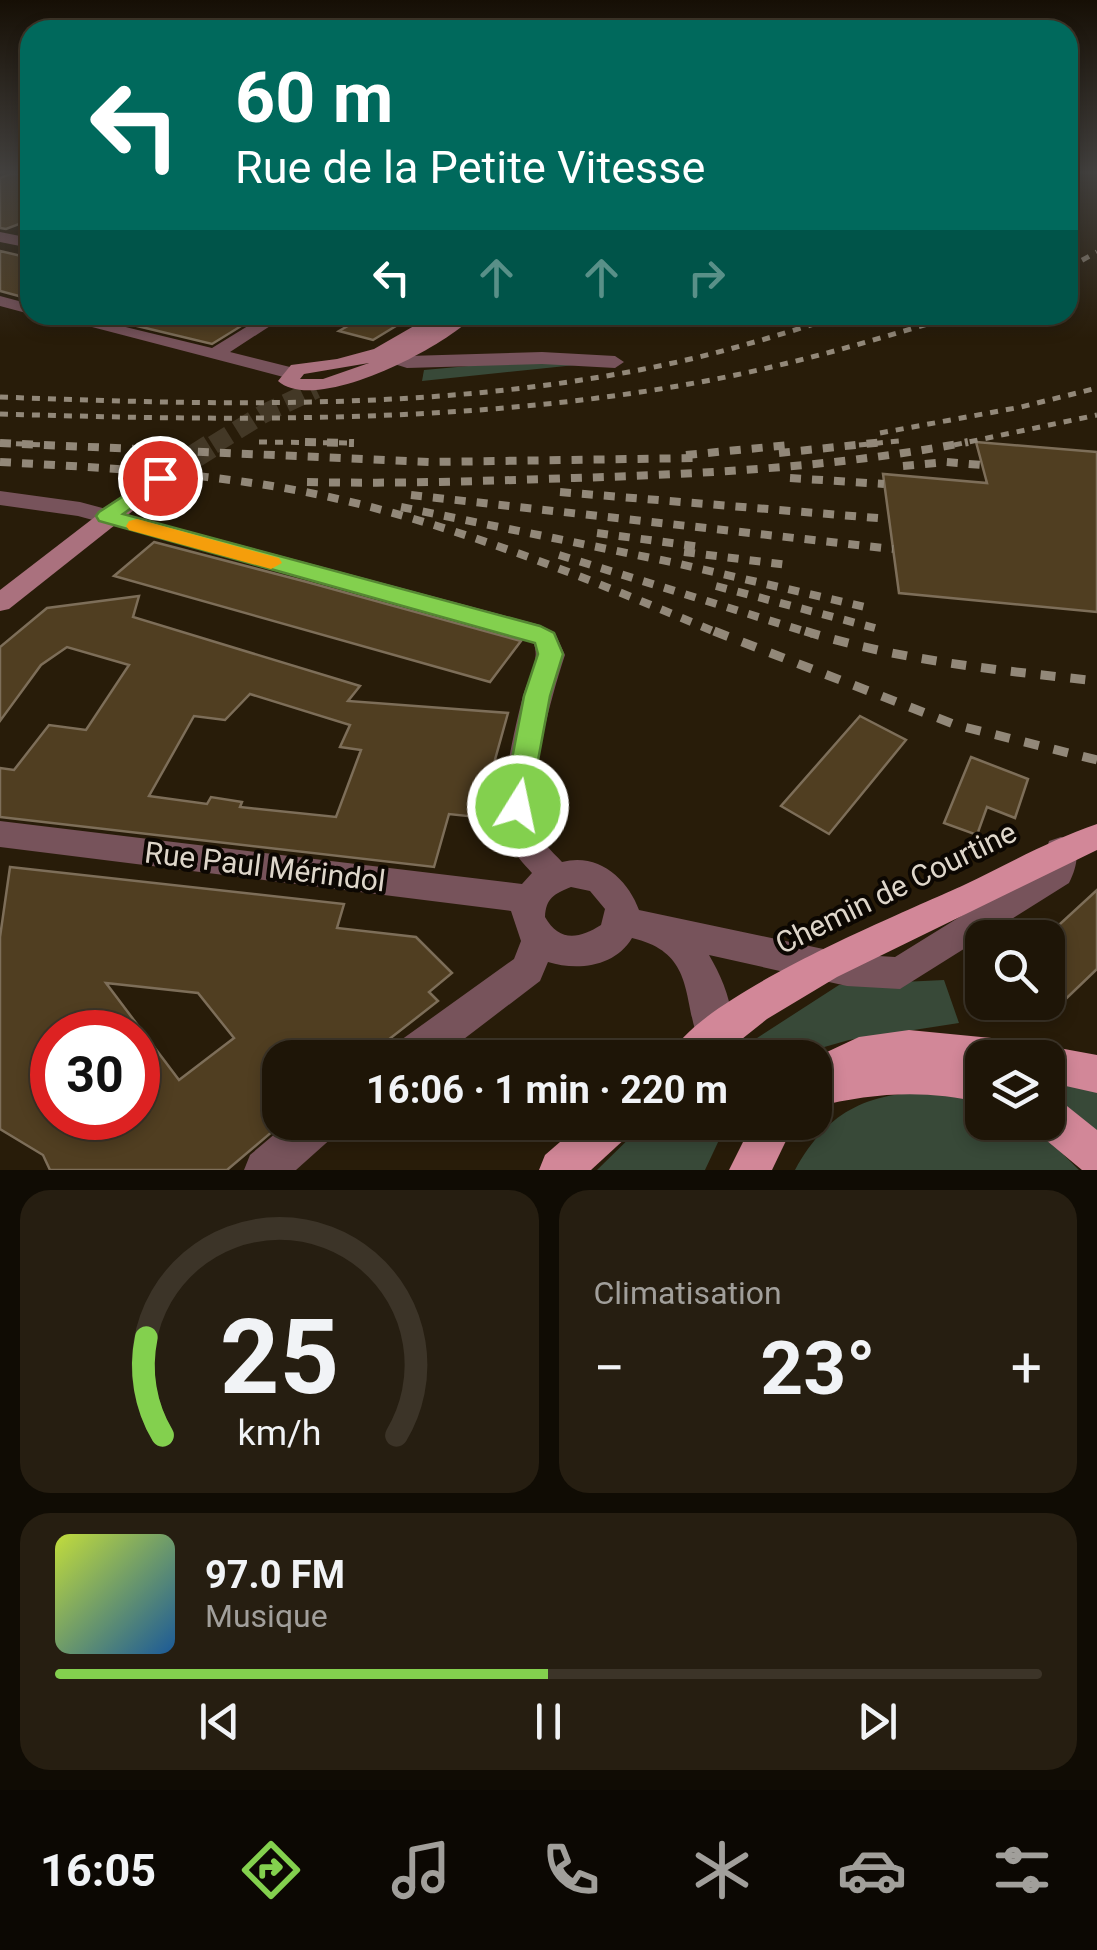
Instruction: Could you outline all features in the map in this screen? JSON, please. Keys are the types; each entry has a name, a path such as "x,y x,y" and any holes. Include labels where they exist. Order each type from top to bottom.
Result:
{"main road":[{"path":"291,374 291,385 306,389 325,386 332,373 418,336 432,325"},
{"path":"332,373 395,358 425,345 452,325"},
{"path":"0,603 151,477"},
{"name":"Chemin de Courtine","path":"710,1040 821,964 1003,882 1061,850 1097,837"},
{"path":"832,1066 874,1052 938,1046 965,1050"},
{"path":"1065,1067 1097,1074"},
{"path":"832,1084 896,1071 965,1079"},
{"path":"1065,1130 1097,1156"},
{"path":"560,1170 594,1140"},
{"path":"750,1170 766,1140"}],"street":[{"path":"98,325 291,374"},
{"path":"213,355 262,325"},
{"path":"395,358 407,362 542,358 615,362"},
{"path":"0,498 43,501 106,516 546,639 550,646 518,806 519,827 542,887 528,921 539,941 563,952 590,952 605,945 622,922 618,896 609,886 584,874 542,887"},
{"name":"Rue Paul Mérindol","path":"0,834 542,887"},
{"path":"622,922 821,964"},
{"path":"660,932 679,944 702,974 708,990 702,1040"},
{"path":"432,1040 527,970 539,941"},
{"path":"265,1170 299,1140"}],"green space":[{"path":"514,362 595,363 422,381 424,370"},
{"path":"944,980 959,1023 832,1045 832,1040 754,1040 839,985"},
{"path":"1065,1082 1097,1091 1097,1132 1065,1107"},
{"path":"914,1092 965,1096 965,1140 1047,1140 1079,1170 795,1170 816,1140 832,1140 832,1123 838,1118 872,1100"},
{"path":"628,1140 719,1140 705,1170 597,1170"}],"building":[{"path":"0,251 20,256 20,296 0,291"},
{"path":"133,325 243,325 212,344"},
{"path":"350,325 398,325 373,340 339,331"},
{"path":"976,442 1097,452 1097,612 899,593 883,474 987,483"},
{"path":"154,542 521,641 490,682 114,576"},
{"path":"139,596 133,617 360,686 348,701 508,713 486,792 491,792 486,818 449,814 434,867 0,817 0,768 14,770 49,725 86,730 129,665 67,647 41,665 0,721 0,647 47,608","holes":["250,694 350,725 340,747 361,750 336,817 240,807 242,802 211,797 207,804 149,796 194,716 225,720"]},
{"path":"860,716 906,740 829,834 781,806"},
{"path":"971,757 1028,779 1015,818 987,807 977,835 944,823"},
{"path":"10,867 344,904 337,928 416,937 452,973 429,992 438,1001 388,1040 262,1040 262,1140 227,1170 50,1170 43,1155 0,1129 0,937"},
{"path":"1097,890 1097,969 1065,1000 1065,920"}],"tunnel":[{"path":"213,445 263,414 316,389"},
{"path":"160,478 217,442"}],"railway":[{"path":"1078,262 1097,252"},
{"path":"0,397 242,403 484,392 565,383 669,364 809,325"},
{"path":"0,414 275,418 550,404 731,376 923,325"},
{"path":"880,433 1021,407 1097,388"},
{"path":"954,445 1097,415"},
{"path":"859,445 899,441"},
{"path":"259,442 354,443 305,442"},
{"path":"779,453 884,442"},
{"path":"307,482 474,481 722,471 870,458 968,442"},
{"path":"45,445 0,443 431,462 700,458"},
{"path":"686,455 790,445"},
{"path":"0,462 204,477 285,488 376,508 575,575 720,634"},
{"path":"903,466 946,462 982,465"},
{"path":"790,478 884,484"},
{"path":"560,492 889,519"},
{"path":"411,495 893,549"},
{"path":"401,507 671,562 865,607"},
{"path":"597,533 701,547"},
{"path":"684,552 788,565"},
{"path":"559,555 813,634"},
{"path":"716,586 875,628"},
{"path":"714,631 956,725 1097,760"},
{"path":"805,631 913,657 1097,681"}],"slow traffic":[{"path":"137,526 271,563"}],"route":[{"path":"160,478 106,516 546,639 550,654 537,696 518,806"}]}
